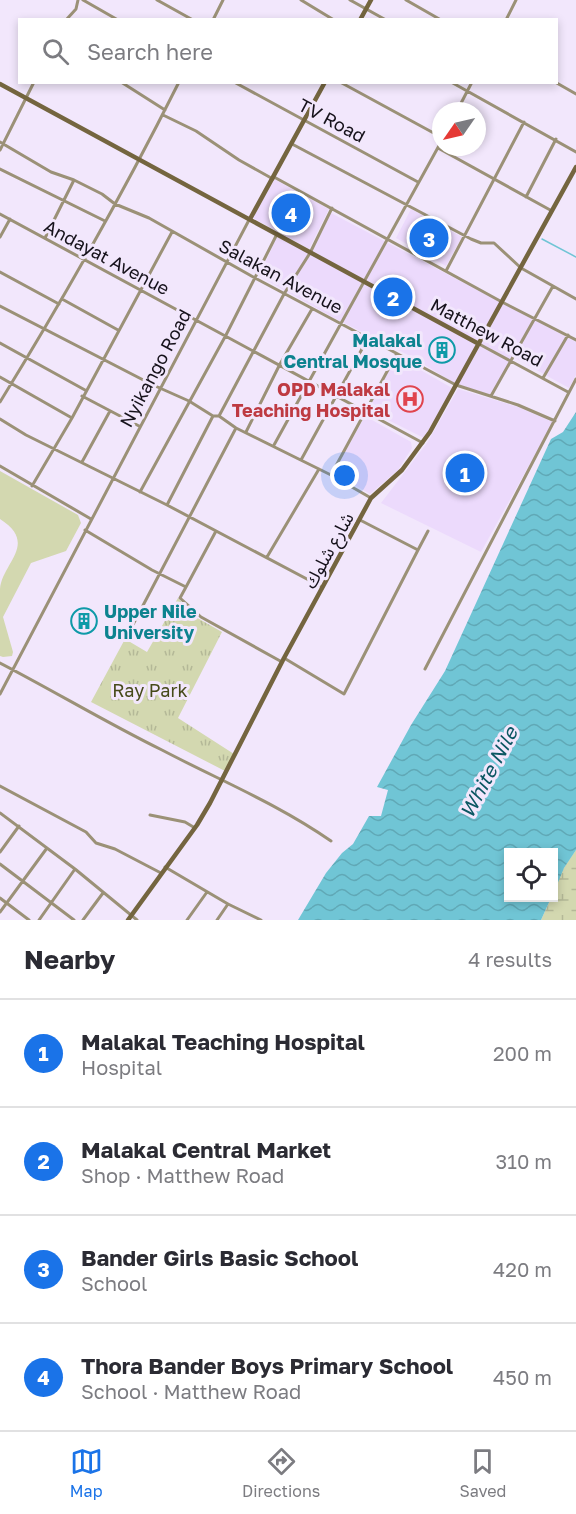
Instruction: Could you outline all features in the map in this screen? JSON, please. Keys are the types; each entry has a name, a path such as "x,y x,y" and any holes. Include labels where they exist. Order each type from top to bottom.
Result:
{"street":[{"path":"68,18 76,9 78,0"},
{"path":"83,0 114,18"},
{"path":"157,0 189,18"},
{"path":"214,18 224,0"},
{"path":"301,0 331,18"},
{"path":"350,0 382,18"},
{"path":"361,18 371,0"},
{"path":"406,0 438,18"},
{"path":"507,18 516,0"},
{"name":"Matthew Road","path":"0,84 568,392"},
{"path":"0,150 33,84"},
{"path":"124,84 165,110"},
{"path":"0,402 45,330 178,84"},
{"name":"TV Road","path":"238,84 417,182"},
{"name":"Nyikango Road","path":"0,694 226,262 325,84"},
{"path":"344,84 432,132"},
{"path":"455,84 576,152"},
{"path":"462,102 471,84"},
{"path":"558,84 576,94"},
{"path":"162,115 196,131 239,160 576,340"},
{"path":"446,271 524,122"},
{"path":"526,197 556,139"},
{"name":"Salakan Avenue","path":"2,143 51,172 74,180 102,194 115,204 149,218 284,294 456,385 518,405 555,421"},
{"path":"292,144 481,243 494,243 521,268 576,298"},
{"path":"274,446 432,156"},
{"path":"452,156 552,210"},
{"name":"شارع شلوك","path":"130,918 195,828 371,498 402,470 423,442 576,167"},
{"path":"0,168 105,221"},
{"path":"45,238 74,180"},
{"path":"219,416 284,294 310,253 332,208"},
{"name":"Andayat Avenue","path":"0,214 423,442"},
{"path":"0,237 10,219"},
{"path":"32,486 72,418 172,232"},
{"path":"140,492 226,335 277,234"},
{"path":"0,272 59,304"},
{"path":"491,396 553,286"},
{"path":"62,299 118,330"},
{"path":"0,306 189,401 213,417 219,416 236,428 320,469 371,498"},
{"path":"246,432 280,364 312,309"},
{"path":"543,378 568,335"},
{"path":"301,460 368,338"},
{"path":"0,343 86,390"},
{"path":"331,475 396,354"},
{"path":"0,377 72,418"},
{"path":"425,669 576,379"},
{"path":"82,396 139,426"},
{"path":"82,463 110,411"},
{"path":"167,505 213,417"},
{"path":"0,419 26,435 191,517 322,587"},
{"path":"127,636 236,428"},
{"path":"0,466 91,519"},
{"path":"267,557 320,469"},
{"path":"360,520 418,550"},
{"path":"85,530 186,587"},
{"path":"216,530 180,598 201,617 344,694 429,531"},
{"path":"0,663 125,732 263,800 331,841"},
{"path":"0,786 86,832 96,843 115,849 161,873"},
{"path":"0,813 75,869 130,918 137,920"},
{"path":"150,815 184,822 195,828"},
{"path":"0,852 19,826"},
{"path":"0,912 47,848"},
{"path":"0,864 74,920"},
{"path":"165,867 228,904 261,920"},
{"path":"39,920 75,869"},
{"path":"187,920 208,892"},
{"path":"83,920 103,893"},
{"path":"0,898 29,920"},
{"path":"217,920 228,904"}],"shaded area":[{"path":"274,179 329,209 309,249 253,218"},
{"path":"411,209 462,237 446,266 396,238"},
{"path":"331,213 576,342 576,375 569,388 513,357 491,395 454,383 412,357 334,318 259,276 277,237 309,252"},
{"name":"OPD Malakal Teaching Hospital","path":"396,356 452,388 424,438 368,410"},
{"path":"458,389 518,407 553,422 481,552 381,503 427,443"},
{"path":"365,416 411,442 412,448 398,470 370,494 334,473"}],"green space":[{"path":"0,471 78,515 81,523 66,551 31,563 3,617 13,652 12,656 3,657 0,656 0,589 18,545 17,537 11,528 0,519"},
{"name":"Ray Park","path":"178,598 194,616 222,632 178,718 234,754 225,771 91,702 125,639 147,652"},
{"path":"576,850 576,920 541,920 549,902 558,902 558,881"}],"water":[{"name":"White Nile","path":"576,412 576,850 558,882 558,848 504,848 504,902 549,902 541,920 298,920 326,873 342,853 353,844 369,816 381,816 388,790 377,787 411,725 445,671 551,439 563,432"}],"waterway":[{"path":"542,239 576,257"}],"place":[{"name":"Thora Bander Boys Primary School","path":"291,213"},
{"name":"Bander Girls Basic School","path":"429,238"},
{"name":"Malakal Central Market","path":"393,297"},
{"name":"Malakal Central Mosque","path":"442,350"},
{"name":"OPD Malakal Teaching Hospital","path":"410,399"},
{"name":"Malakal Teaching Hospital","path":"465,473"},
{"name":"Upper Nile University","path":"84,621"}]}
